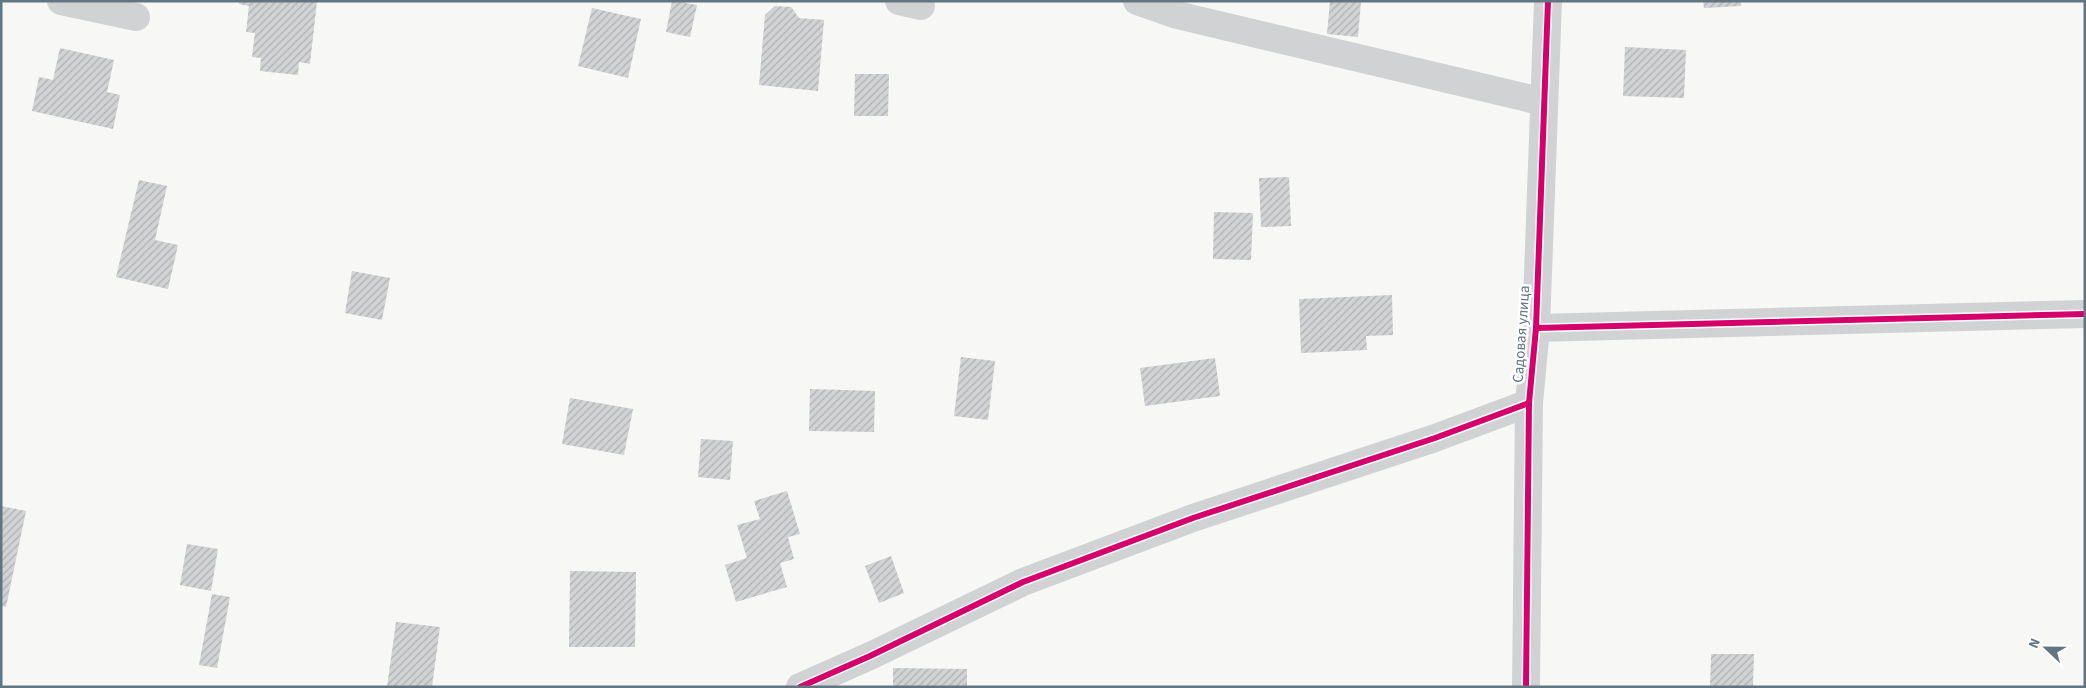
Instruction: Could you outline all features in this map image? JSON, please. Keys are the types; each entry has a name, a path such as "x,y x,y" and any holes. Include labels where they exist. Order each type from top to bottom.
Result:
{"street":[{"path":"61,1 136,17"},
{"path":"1137,1 1176,15 1544,102"},
{"name":"Садовая улица","path":"1526,687 1529,403 1536,328 1548,1"},
{"path":"1536,328 2085,314"},
{"path":"800,687 870,656 1023,582 1192,518 1435,438 1529,403"}],"building":[{"path":"239,1 317,1 310,64 299,62 298,75 260,71 261,58 252,57 255,33 246,32 249,6 239,4"},
{"path":"672,1 686,1 685,3 697,5 690,37 666,32"},
{"path":"1330,1 1361,1 1358,37 1327,34"},
{"path":"1703,1 1741,1 1741,6 1704,8"},
{"path":"775,6 791,7 799,18 824,20 818,91 759,85 765,15"},
{"path":"592,8 641,19 628,78 578,66"},
{"path":"1625,47 1686,50 1684,98 1623,96"},
{"path":"60,48 114,60 107,92 120,95 113,129 32,111 39,77 53,80"},
{"path":"855,74 889,74 888,116 854,116"},
{"path":"1289,177 1291,226 1261,227 1259,178"},
{"path":"139,180 167,186 155,240 178,245 168,289 116,277"},
{"path":"1214,212 1253,213 1251,260 1213,259"},
{"path":"352,271 390,278 382,320 345,313"},
{"path":"1392,295 1393,335 1366,336 1367,350 1301,353 1299,299"},
{"path":"961,357 995,361 988,420 954,416"},
{"path":"1215,358 1220,396 1145,406 1140,368"},
{"path":"810,389 875,391 874,432 809,431"},
{"path":"570,398 633,409 624,455 562,444"},
{"path":"701,439 733,441 730,480 698,477"},
{"path":"787,491 800,534 788,537 794,559 780,563 787,587 736,602 725,565 747,558 737,525 760,519 754,501"},
{"path":"1,506 26,511 6,607 1,606"},
{"path":"187,544 218,549 211,591 180,585"},
{"path":"891,556 904,593 879,603 865,566"},
{"path":"570,571 636,572 635,647 569,647"},
{"path":"212,594 230,597 217,668 199,665"},
{"path":"396,622 440,627 432,687 387,687"},
{"path":"1711,654 1754,654 1753,687 1710,687"},
{"path":"893,668 967,669 967,687 893,687"}],"cycle path":[{"path":"1526,687 1529,403 1536,328 1548,1"},
{"path":"1536,328 2085,314"},
{"path":"800,687 870,656 1023,582 1193,518 1435,438 1529,403"}]}
